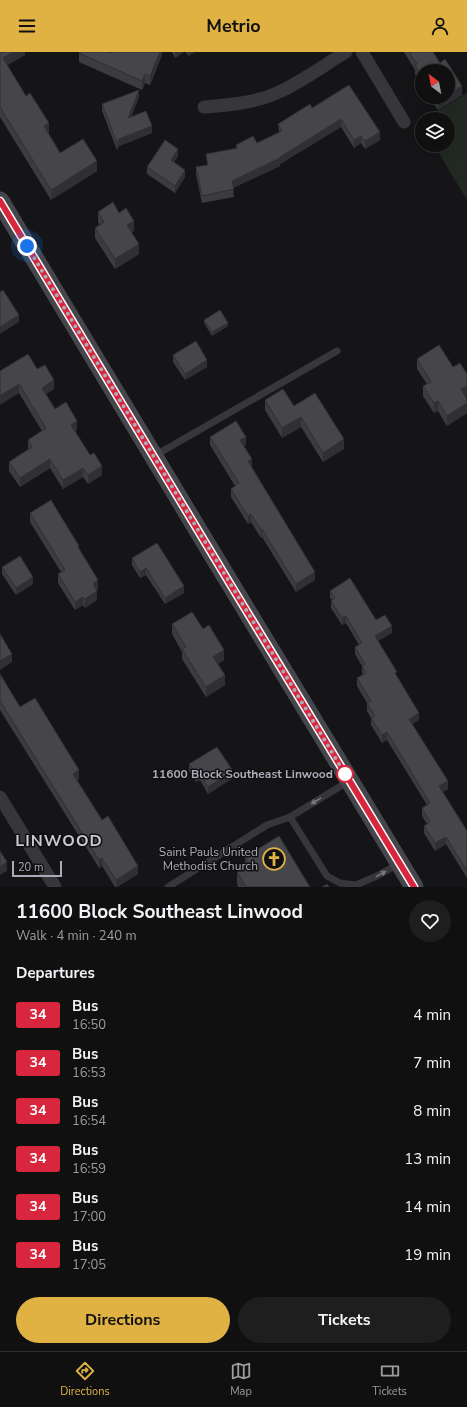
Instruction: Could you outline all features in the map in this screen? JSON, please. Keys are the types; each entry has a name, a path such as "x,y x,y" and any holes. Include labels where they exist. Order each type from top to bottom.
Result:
{"main road":[{"path":"0,201 414,887"}],"street":[{"path":"204,107 257,99 278,92 346,52"},
{"path":"362,52 404,122"},
{"path":"0,797 55,887"}],"lane":[{"path":"153,456 337,352"},
{"path":"168,887 267,825 290,816 349,781"},
{"path":"290,816 327,876 340,883 356,885 377,876 399,863"}],"shaded area":[{"path":"467,93 467,200 438,152 455,152 455,112 436,112 449,104 455,104 455,100"}],"building":[{"path":"0,52 13,52 3,58 26,96 30,93 49,123 44,126 60,153 83,139 97,161 51,190 0,107"},
{"path":"79,52 160,52 150,76 145,74 142,81"},
{"path":"409,52 433,52 440,63 445,59 448,64 417,64"},
{"path":"455,75 462,86 455,90"},
{"path":"349,85 380,132 365,141 361,136 354,140 341,119 280,158 232,181 234,189 202,196 196,167 208,165 206,154 238,148 236,145 253,136 257,143 282,131 278,124 310,104 312,108"},
{"path":"139,90 128,118 146,111 152,126 119,139 117,143 102,104"},
{"path":"165,140 178,149 171,160 185,170 175,186 147,167"},
{"path":"113,202 119,213 126,208 134,221 127,225 139,244 115,259 95,228 104,222 98,212"},
{"path":"3,290 19,315 0,327 0,292"},
{"path":"220,310 228,323 212,332 204,320"},
{"path":"196,341 207,360 185,374 173,355"},
{"path":"439,345 453,367 460,363 467,374 467,386 461,389 467,399 467,403 447,416 438,401 434,403 423,386 431,382 417,359"},
{"path":"28,354 37,369 45,365 54,380 42,388 55,409 66,402 77,421 71,425 90,455 94,453 102,466 88,475 83,468 63,480 50,459 20,478 9,462 32,447 28,440 46,428 19,384 0,396 0,371"},
{"path":"283,389 294,406 315,393 344,439 323,453 301,417 282,428 265,400"},
{"path":"236,421 246,437 240,440 252,459 248,461 315,572 296,584 262,529 261,530 251,514 248,516 231,489 239,483 210,437"},
{"path":"51,500 98,580 93,584 97,591 85,599 83,597 75,602 58,574 65,570 30,513"},
{"path":"157,543 184,586 165,598 146,568 140,572 132,558"},
{"path":"20,556 33,577 16,588 2,567"},
{"path":"350,578 376,620 385,615 392,626 375,636 397,672 395,673 419,713 409,719 448,781 439,786 467,831 467,871 446,837 435,843 424,826 430,822 422,808 430,803 387,732 382,735 371,718 375,716 367,703 371,701 357,678 366,673 362,666 365,664 355,647 362,643 346,616 342,618 331,601 335,598 330,591"},
{"path":"192,612 203,629 209,625 224,650 213,657 225,675 206,687 182,649 186,647 172,624"},
{"path":"0,634 12,654 0,661"},
{"path":"0,674 20,707 35,698 79,770 73,774 102,820 108,816 138,866 116,880 102,858 99,860 0,701"},
{"path":"217,747 233,771 208,787 200,773 196,775 189,764"},
{"name":"Saint Pauls United Methodist Church","path":"279,836 310,887 246,887 237,872 249,864 245,857"},
{"path":"0,851 7,862 0,867"},
{"path":"327,884 329,887 322,887"}],"bus line":[{"name":"34","path":"0,201 414,887"}],"place":[{"name":"11600 Block Southeast Linwood","path":"345,774"},
{"name":"Saint Pauls United Methodist Church","path":"274,859"}],"district":[{"name":"LINWOOD","path":"59,841"}],"route":[{"path":"27,246 345,774"}]}
